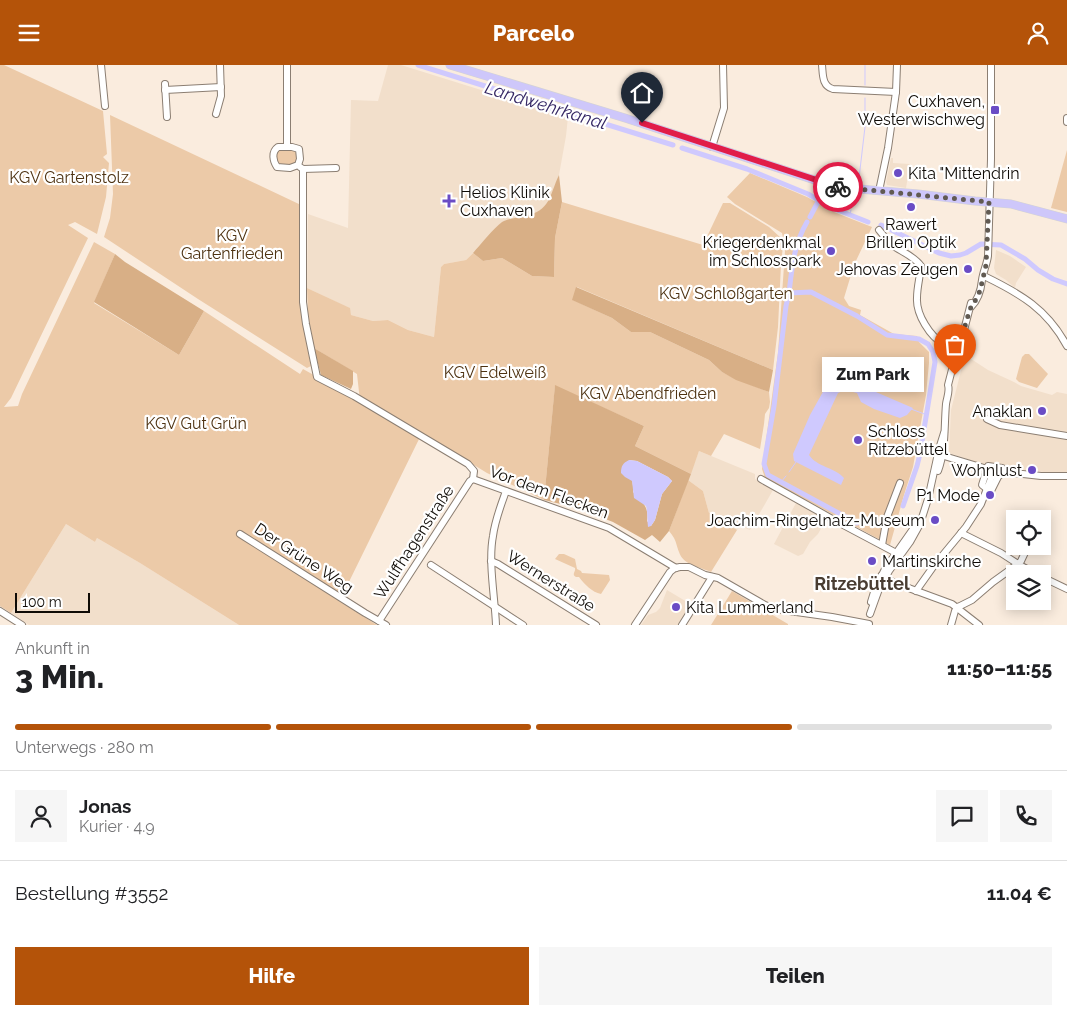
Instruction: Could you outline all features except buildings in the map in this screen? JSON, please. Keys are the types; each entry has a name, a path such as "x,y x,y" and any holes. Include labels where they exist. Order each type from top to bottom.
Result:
{"main road":[{"path":"450,65 625,118 828,185 1016,204 1067,219"}],"street":[{"path":"101,65 105,106"},
{"path":"216,114 221,96 220,65"},
{"path":"287,65 287,147"},
{"path":"712,147 724,108 723,65"},
{"path":"822,65 825,85 828,88 896,92"},
{"path":"879,191 888,148 896,92 897,65"},
{"path":"635,625 669,573 676,568 689,567 705,575 718,578 775,609 832,617 869,625 872,599 883,577 922,518 944,433 946,401 949,388 952,386 960,353 959,349 972,300 983,278 987,260 991,159 991,65"},
{"path":"166,117 165,87 221,87"},
{"path":"301,167 299,149 296,147 278,147 276,149 274,156 277,167 336,168"},
{"name":"Vor dem Flecken","path":"301,167 304,224 303,302 317,377 354,396 468,464 474,471 474,479 609,528 676,568"},
{"path":"879,230 893,245 911,256 921,266 917,289 917,303 921,318 929,331 944,344 959,349"},
{"path":"983,278 1033,304 1052,322 1067,345"},
{"path":"987,419 1000,425 1067,436"},
{"path":"944,456 994,471 1001,474 991,491 982,485 994,471"},
{"path":"994,471 1041,476 1067,476"},
{"name":"Wulffhagenstraße","path":"379,621 425,561 470,481 474,479"},
{"path":"761,479 898,554"},
{"path":"882,545 887,517 900,483"},
{"path":"916,591 966,527 981,503 987,489"},
{"path":"496,625 491,561 492,536 506,491"},
{"path":"961,533 1022,565"},
{"name":"Der Grüne Weg","path":"240,534 357,609 386,625"},
{"path":"951,625 958,607 972,600 1019,563 1023,555"},
{"path":"425,561 523,625"},
{"name":"Wernerstraße","path":"491,561 596,625"},
{"path":"682,625 712,577"},
{"path":"883,577 952,604 979,625"},
{"path":"1051,581 1067,589"},
{"path":"0,611 19,624"}],"shaded area":[{"name":"Helios Klinik Cuxhaven","path":"388,65 401,65 568,117 559,175 547,204 538,213 502,222 466,260 444,264 441,267 434,337 408,330 388,320 373,321 351,315 349,308 307,288 308,214 348,228 351,100 378,101"},
{"name":"Kita \"Mittendrin","path":"891,158 893,158 893,163 910,164 906,188 887,185"},
{"path":"559,175 562,202 555,238 554,277 532,276 502,258 483,261 473,253 502,222 533,214 544,206 551,196"},
{"path":"996,250 1010,256 1026,267 1015,288 996,274 994,268"},
{"path":"115,254 204,311 179,355 94,302"},
{"path":"576,287 773,370 769,392 736,380 722,372 709,360 650,332 631,332 612,318 572,300"},
{"path":"314,348 353,371 351,389 321,375"},
{"path":"965,355 988,370 1021,386 1052,395 1057,392 1067,394 1067,472 1046,474 1044,472 1025,471 1023,469 991,467 949,453 951,410"},
{"path":"837,377 913,408 907,415 900,418 874,409 861,402 857,393 845,390 838,393 809,455 816,462 840,474 844,478 841,485 794,461 793,454 810,415 829,381"},
{"path":"555,385 644,426 635,446 691,474 669,531 660,542 652,535 645,540 613,522 577,508 544,500","holes":["629,460 637,461 672,481 662,494 655,520 651,526 647,521 646,508 633,492"]},
{"path":"699,451 755,474 755,479 773,490 750,530 740,526 737,530 709,513 703,491 688,480"},
{"path":"629,460 637,461 672,481 662,494 655,520 648,527 646,506 634,498 632,481 621,473 621,468"},
{"path":"796,503 826,519 818,534 810,542 803,554 798,556 774,544"},
{"path":"66,524 95,542 97,538 140,563 239,625 29,625 11,613"},
{"name":"Kita Lummerland","path":"667,590 692,605 679,625 641,625 648,615 660,608"}],"green space":[{"path":"0,65 4,65 103,111 107,154 103,157 109,163 106,197 97,234 75,222 68,225 88,238 11,398 4,407 18,406 94,242 115,254 94,303 179,355 204,311 300,374 303,369 360,401 357,374 314,348 308,314 307,288 350,308 351,315 373,321 388,320 408,330 434,337 441,267 444,264 466,260 473,253 483,261 502,258 532,276 554,277 555,238 562,202 703,245 723,203 730,203 769,227 781,238 783,246 778,327 773,370 577,287 573,300 612,318 631,332 650,332 709,360 722,372 769,392 770,402 765,414 760,449 724,434 711,456 699,451 691,474 635,446 644,426 555,386 544,500 487,473 422,433 339,601 377,625 239,625 140,563 97,538 95,542 66,524 11,613 0,606"},
{"name":"KGV Gartenfrieden","path":"110,115 301,205 302,306 311,366 307,368 104,237 110,218 113,194"},
{"path":"280,149 294,150 297,157 295,164 279,165 277,163 277,152"},
{"path":"1067,150 1067,212 1051,208"},
{"path":"750,173 807,197 834,212 872,227 854,265 844,298 849,306 861,310 860,315 894,334 917,336 919,342 929,352 926,395 913,467 890,545 765,478 762,469 778,353 785,251 782,233 727,197"},
{"path":"1025,354 1029,354 1048,374 1037,388 1019,382 1016,379 1022,357"},
{"path":"688,480 703,491 709,513 737,530 711,572 684,560 675,539 669,531"},
{"path":"559,554 575,559 577,569 582,573 609,575 610,580 601,594 592,590 579,577 575,576 575,568 555,559"},
{"path":"732,591 788,624 788,625 711,625"}],"waterway":[{"name":"Landwehrkanal","path":"418,65 501,91 540,106 673,145"},
{"path":"865,65 865,85"},
{"path":"859,178 865,127 865,98"},
{"name":"Landwehrkanal","path":"682,148 747,169 808,194 830,207 868,222"},
{"path":"810,217 819,200"},
{"name":"Landwehrkanal","path":"850,215 851,210"},
{"path":"807,222 796,247 789,293 811,292 857,316 887,335 919,339 928,344 933,352 935,362 920,454 903,506"},
{"name":"Landwehrkanal","path":"881,225 939,253 951,256 966,253 981,244 1001,245 1053,279 1067,284"},
{"path":"789,293 774,406 764,464 768,475 857,523"},
{"path":"911,409 927,415"},
{"path":"789,472 796,462"},
{"path":"781,482 786,476"}],"way so far":[{"path":"838,187 989,202 988,256 980,291 971,307 966,322 955,375"}],"place":[{"name":"Cuxhaven, Westerwischweg","path":"995,110"},
{"name":"Kita \"Mittendrin","path":"898,173"},
{"name":"Helios Klinik Cuxhaven","path":"449,201"},
{"name":"Rawert Brillen Optik","path":"911,207"},
{"name":"Kriegerdenkmal im Schlosspark","path":"831,251"},
{"name":"Jehovas Zeugen","path":"968,269"},
{"name":"Zum Park","path":"955,375"},
{"name":"Anaklan","path":"1042,411"},
{"name":"Schloss Ritzebüttel","path":"858,440"},
{"name":"Wohnlust","path":"1032,470"},
{"name":"P1 Mode","path":"990,495"},
{"name":"Joachim-Ringelnatz-Museum","path":"935,520"},
{"name":"Martinskirche","path":"872,561"},
{"name":"Kita Lummerland","path":"676,607"}],"district":[{"name":"Ritzebüttel","path":"862,583"}],"route":[{"path":"642,123 838,187"}],"park label":[{"name":"KGV Gartenstolz","path":"69,177"},
{"name":"KGV Schloßgarten","path":"726,293"},
{"name":"KGV Edelweiß","path":"495,372"},
{"name":"KGV Abendfrieden","path":"648,393"},
{"name":"KGV Gut Grün","path":"196,423"}]}
